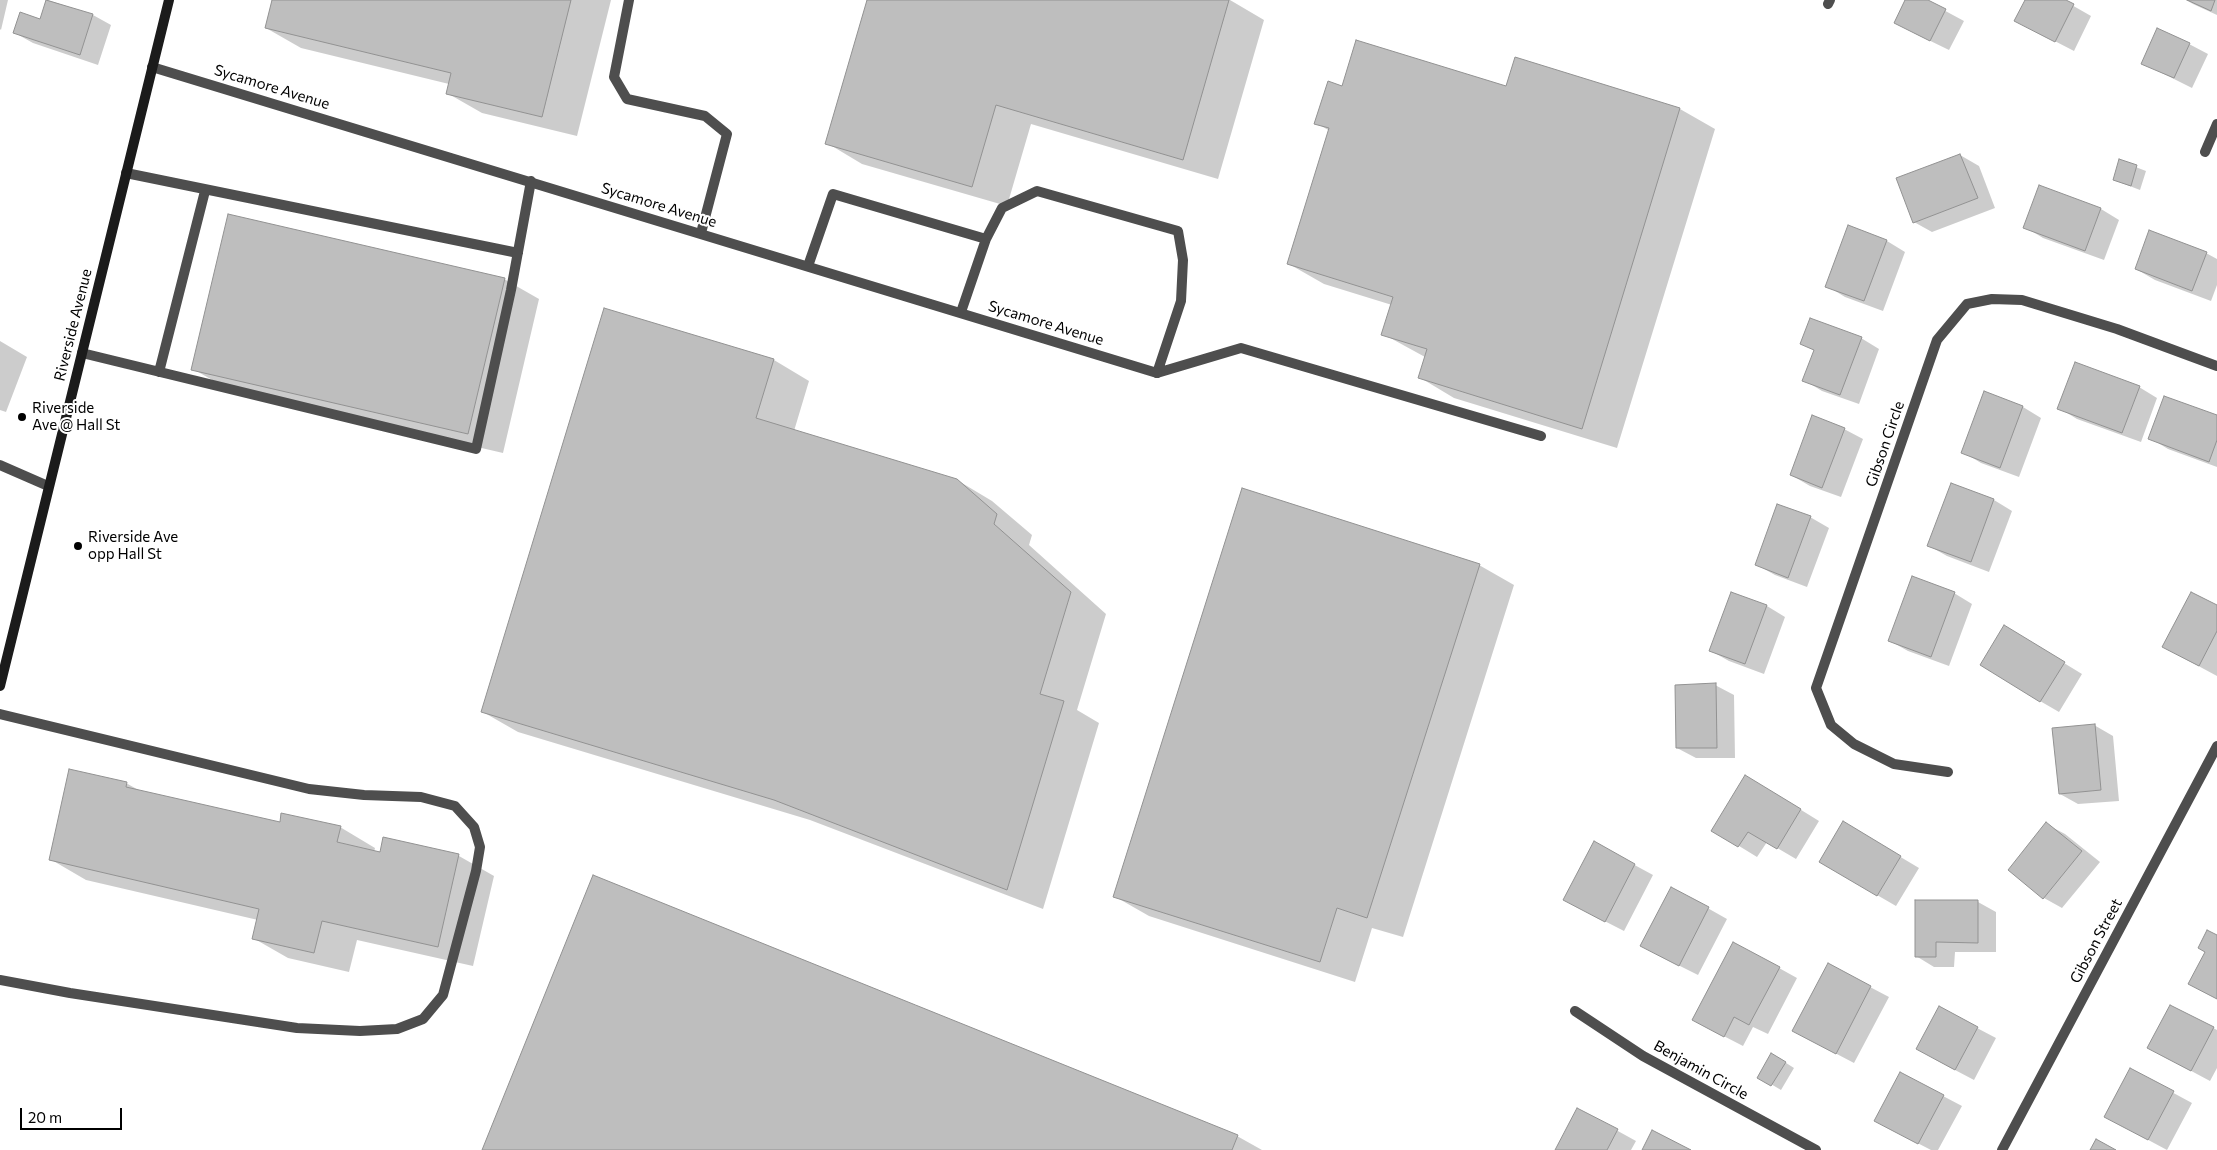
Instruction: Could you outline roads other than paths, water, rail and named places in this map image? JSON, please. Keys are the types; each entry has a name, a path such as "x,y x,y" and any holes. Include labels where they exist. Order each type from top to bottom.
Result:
{"main road":[{"name":"Riverside Avenue","path":"0,686 169,0"}],"street":[{"path":"629,0 614,77 628,99 705,116 727,134 701,233"},
{"name":"Sycamore Avenue","path":"152,67 1157,373"},
{"path":"2205,152 2217,124"},
{"path":"126,173 205,191 518,253"},
{"path":"82,353 476,449 518,253 531,181"},
{"path":"961,312 986,240 1002,208 1037,190 1178,231 1183,260 1181,301 1157,373"},
{"path":"159,372 205,191"},
{"path":"808,266 833,194 986,240"},
{"name":"Gibson Circle","path":"1948,772 1894,764 1854,744 1831,725 1816,688 1938,340 1967,304 1992,299 2022,300 2117,329 2217,366"},
{"path":"1157,373 1241,348 1542,436"},
{"path":"0,465 48,486"},
{"path":"0,714 309,789 364,795 421,797 455,806 474,827 480,847 476,871 443,995 423,1018 397,1028 360,1031 296,1028 70,993 0,980"},
{"name":"Gibson Street","path":"2002,1150 2217,746"},
{"name":"Benjamin Circle","path":"1575,1011 1643,1056 1816,1150"}],"place":[{"name":"Riverside Ave @ Hall St","path":"22,417"},
{"name":"Riverside Ave opp Hall St","path":"78,546"}]}
